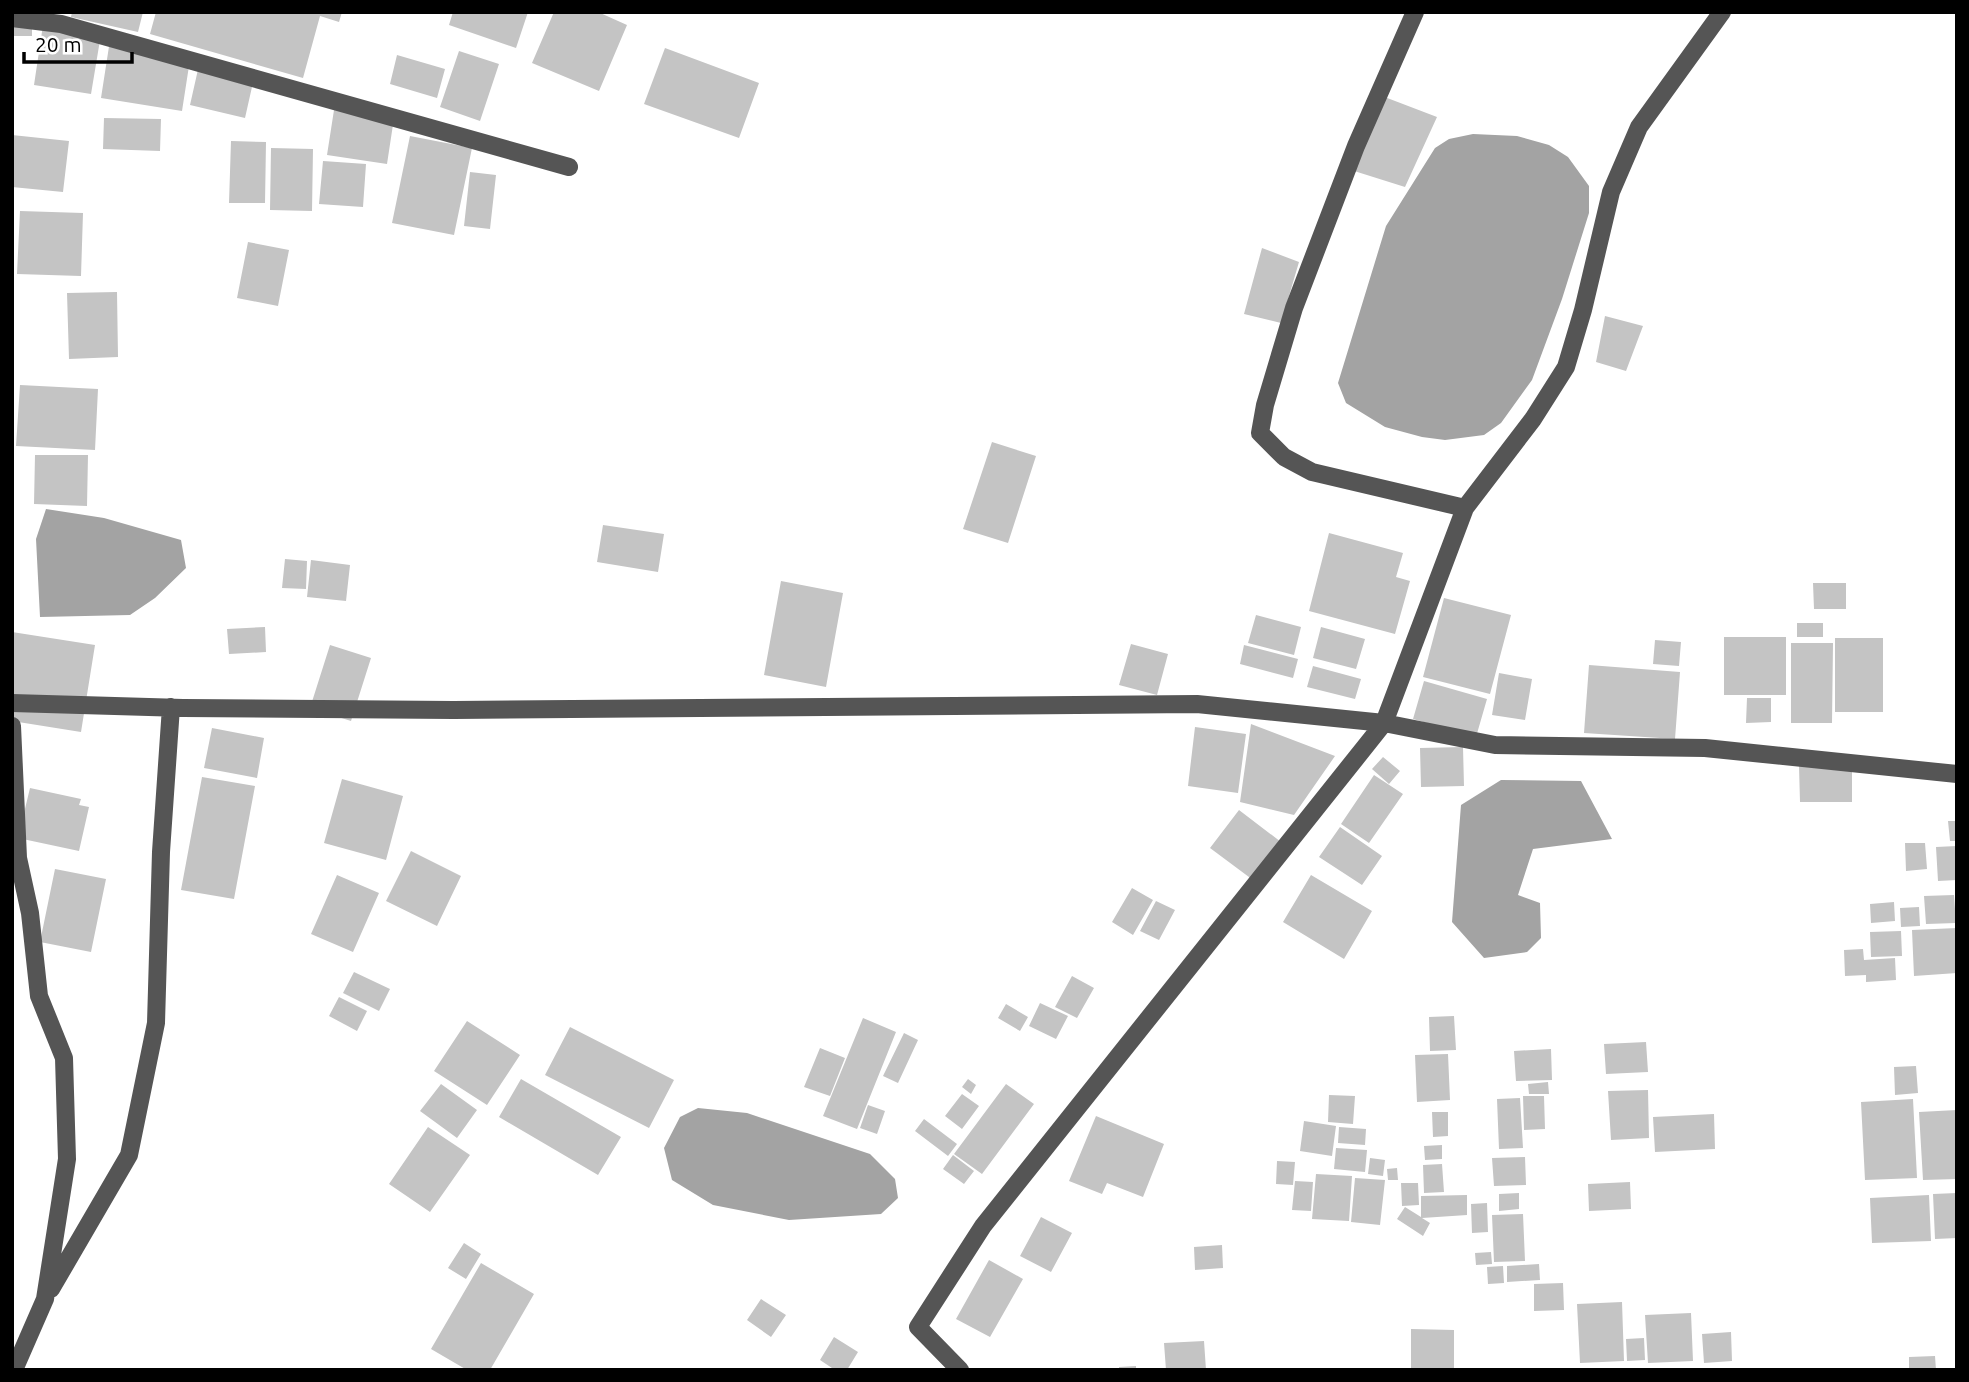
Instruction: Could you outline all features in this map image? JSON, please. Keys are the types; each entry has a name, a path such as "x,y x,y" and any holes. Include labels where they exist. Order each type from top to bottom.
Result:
{"street":[{"path":"1415,12 1356,146 1294,308 1265,405 1260,433 1284,457 1312,472 1465,508"},
{"path":"960,1370 918,1327 984,1226 1384,723 1465,508 1533,419 1566,367 1583,310 1611,192 1639,127 1722,12"},
{"path":"12,18 61,24 569,167"},
{"path":"12,703 454,710 1197,704 1384,723 1495,745 1705,748 1957,774"},
{"path":"14,1370 45,1299 129,1155 156,1023 161,852 171,707"},
{"path":"12,726 18,858 30,913 39,996 64,1058 67,1158 45,1299"}],"shaded area":[{"path":"1473,134 1517,136 1549,145 1568,157 1589,186 1589,213 1562,299 1532,380 1501,423 1484,435 1445,440 1385,427 1346,403 1338,383 1386,226 1435,148 1449,139"},
{"path":"46,509 104,518 181,540 186,568 155,598 130,615 40,617 36,539"},
{"path":"1501,780 1581,781 1612,839 1533,849 1518,895 1540,903 1541,938 1527,952 1484,958 1452,922 1461,805"},
{"path":"698,1108 747,1113 870,1154 895,1179 898,1198 881,1214 789,1220 713,1205 672,1180 664,1148 680,1117"}],"building":[{"path":"12,12 32,12 32,36 12,36"},
{"path":"72,12 143,12 138,32 71,17"},
{"path":"156,12 342,12 339,22 320,16 303,78 150,34"},
{"path":"453,12 528,12 516,48 449,25"},
{"path":"554,12 598,12 627,25 599,91 532,63"},
{"path":"43,25 101,34 91,94 34,85"},
{"path":"110,40 191,53 182,111 101,98"},
{"path":"665,48 759,83 739,138 644,104"},
{"path":"459,51 499,64 480,121 440,107"},
{"path":"397,55 445,69 437,98 390,84"},
{"path":"199,65 254,78 245,118 190,105"},
{"path":"1382,96 1437,117 1405,187 1351,170"},
{"path":"334,110 394,118 387,164 327,155"},
{"path":"104,118 161,119 160,151 103,149"},
{"path":"12,135 69,141 63,192 12,187"},
{"path":"410,136 472,148 454,235 392,223"},
{"path":"231,141 266,142 265,203 229,203"},
{"path":"271,148 313,149 312,211 270,210"},
{"path":"323,161 366,164 363,207 319,204"},
{"path":"470,172 496,175 490,229 464,226"},
{"path":"20,211 83,213 81,276 17,274"},
{"path":"248,242 289,250 278,306 237,298"},
{"path":"1262,248 1299,262 1281,323 1244,314"},
{"path":"117,292 118,357 69,359 67,293"},
{"path":"1605,316 1643,326 1626,371 1596,362"},
{"path":"20,385 98,389 95,450 16,446"},
{"path":"992,442 1036,456 1008,543 963,529"},
{"path":"35,455 88,455 87,506 34,504"},
{"path":"603,525 664,534 658,572 597,562"},
{"path":"1329,533 1403,553 1396,577 1410,581 1395,634 1309,611"},
{"path":"285,559 307,561 306,589 282,588"},
{"path":"311,560 350,565 346,601 307,597"},
{"path":"781,581 843,593 826,687 764,675"},
{"path":"1813,583 1846,583 1846,609 1814,609"},
{"path":"1444,598 1511,615 1490,694 1423,677"},
{"path":"1256,615 1301,627 1294,655 1248,643"},
{"path":"1797,623 1823,623 1823,637 1797,637"},
{"path":"265,627 266,652 229,654 227,629"},
{"path":"1321,627 1365,639 1356,669 1313,658"},
{"path":"12,632 95,645 81,732 12,721"},
{"path":"1724,637 1786,637 1786,695 1724,695"},
{"path":"1835,638 1883,638 1883,712 1835,712"},
{"path":"1655,640 1681,642 1679,666 1653,664"},
{"path":"1791,643 1833,643 1832,723 1791,723"},
{"path":"1131,644 1168,654 1157,695 1119,685"},
{"path":"330,645 371,658 351,721 310,708"},
{"path":"1244,645 1298,659 1293,678 1240,664"},
{"path":"1589,665 1680,672 1675,739 1584,733"},
{"path":"1313,666 1361,679 1355,699 1307,687"},
{"path":"1499,673 1532,679 1525,720 1492,715"},
{"path":"1424,681 1487,699 1476,737 1413,719"},
{"path":"1747,698 1771,698 1771,722 1746,723"},
{"path":"1251,724 1335,756 1294,815 1240,802"},
{"path":"1195,727 1246,734 1238,793 1188,786"},
{"path":"212,728 264,738 257,778 204,768"},
{"path":"1463,747 1464,786 1421,787 1420,748"},
{"path":"1383,757 1400,771 1389,784 1372,769"},
{"path":"1799,766 1852,767 1852,802 1800,802"},
{"path":"1374,775 1403,794 1369,843 1341,824"},
{"path":"202,777 255,786 234,899 181,890"},
{"path":"342,779 403,796 386,860 324,843"},
{"path":"30,788 81,799 79,805 89,807 79,851 18,838"},
{"path":"1239,810 1281,842 1253,880 1210,848"},
{"path":"1948,821 1957,821 1957,841 1950,841"},
{"path":"1340,827 1382,856 1362,885 1319,857"},
{"path":"1905,843 1925,843 1927,869 1906,871"},
{"path":"1957,846 1957,880 1938,881 1936,847"},
{"path":"411,851 461,876 437,926 386,901"},
{"path":"55,869 106,879 91,952 40,942"},
{"path":"337,875 379,893 353,952 311,934"},
{"path":"1311,875 1372,911 1344,959 1283,922"},
{"path":"1132,888 1153,900 1133,935 1112,922"},
{"path":"1954,895 1956,923 1926,924 1924,896"},
{"path":"1156,901 1175,910 1159,940 1140,931"},
{"path":"1894,902 1895,921 1871,923 1870,904"},
{"path":"1919,907 1920,926 1901,927 1900,908"},
{"path":"1957,928 1957,973 1914,976 1912,930"},
{"path":"1901,931 1902,956 1871,957 1870,932"},
{"path":"1863,949 1864,960 1895,958 1896,980 1866,982 1866,975 1845,976 1844,950"},
{"path":"354,972 390,989 379,1011 343,993"},
{"path":"1072,976 1094,988 1077,1018 1055,1007"},
{"path":"339,997 367,1011 357,1031 329,1016"},
{"path":"1040,1003 1068,1016 1056,1039 1029,1026"},
{"path":"1006,1004 1028,1017 1020,1031 998,1018"},
{"path":"1454,1016 1456,1050 1430,1051 1429,1017"},
{"path":"863,1018 896,1032 857,1129 823,1116"},
{"path":"467,1021 520,1055 487,1105 434,1071"},
{"path":"570,1027 674,1080 649,1128 545,1075"},
{"path":"904,1033 918,1040 898,1083 883,1076"},
{"path":"1646,1042 1648,1072 1606,1074 1604,1044"},
{"path":"820,1048 845,1058 830,1096 804,1087"},
{"path":"1551,1049 1552,1080 1516,1081 1514,1051"},
{"path":"1448,1054 1450,1100 1417,1102 1415,1055"},
{"path":"1916,1066 1918,1093 1895,1095 1894,1067"},
{"path":"521,1079 621,1137 598,1175 499,1117"},
{"path":"968,1079 976,1085 971,1094 962,1087"},
{"path":"1548,1082 1549,1094 1529,1094 1528,1084"},
{"path":"441,1084 477,1110 457,1138 420,1111"},
{"path":"1006,1084 1034,1104 982,1174 954,1154"},
{"path":"1648,1090 1649,1138 1611,1140 1608,1091"},
{"path":"962,1094 979,1106 962,1129 945,1116"},
{"path":"1329,1095 1355,1096 1353,1124 1328,1122"},
{"path":"1523,1096 1544,1096 1545,1129 1524,1130"},
{"path":"1520,1098 1523,1148 1499,1149 1497,1099"},
{"path":"1913,1099 1917,1178 1865,1180 1861,1102"},
{"path":"868,1105 885,1111 877,1134 860,1128"},
{"path":"1957,1110 1957,1179 1923,1180 1919,1112"},
{"path":"1432,1112 1448,1112 1448,1136 1433,1137"},
{"path":"1714,1114 1715,1149 1655,1152 1653,1117"},
{"path":"1096,1116 1164,1144 1143,1197 1107,1183 1102,1194 1069,1181"},
{"path":"924,1119 957,1144 948,1156 915,1131"},
{"path":"1304,1121 1336,1126 1332,1156 1300,1151"},
{"path":"428,1127 470,1155 430,1212 389,1184"},
{"path":"1339,1127 1366,1129 1365,1145 1338,1143"},
{"path":"1442,1145 1442,1159 1425,1160 1424,1146"},
{"path":"1336,1148 1367,1150 1365,1172 1334,1169"},
{"path":"953,1155 974,1171 964,1184 943,1169"},
{"path":"1525,1157 1526,1185 1494,1186 1492,1158"},
{"path":"1370,1158 1385,1160 1383,1176 1368,1174"},
{"path":"1277,1161 1295,1162 1293,1185 1276,1184"},
{"path":"1442,1164 1444,1192 1424,1193 1423,1165"},
{"path":"1397,1168 1398,1180 1388,1180 1387,1169"},
{"path":"1316,1174 1352,1176 1349,1221 1312,1219"},
{"path":"1355,1178 1385,1180 1380,1225 1351,1222"},
{"path":"1295,1181 1313,1182 1311,1211 1292,1210"},
{"path":"1630,1182 1631,1209 1589,1211 1588,1184"},
{"path":"1401,1183 1418,1183 1419,1205 1402,1206"},
{"path":"1519,1193 1519,1209 1499,1211 1499,1194"},
{"path":"1957,1193 1957,1238 1935,1239 1933,1194"},
{"path":"1467,1195 1467,1215 1422,1218 1430,1223 1423,1236 1397,1219 1405,1207 1421,1217 1421,1196"},
{"path":"1929,1195 1931,1241 1872,1243 1870,1198"},
{"path":"1487,1203 1488,1232 1472,1233 1471,1204"},
{"path":"1523,1214 1525,1261 1494,1262 1492,1215"},
{"path":"1041,1217 1072,1233 1051,1272 1020,1256"},
{"path":"464,1243 481,1254 466,1279 448,1268"},
{"path":"1222,1245 1223,1268 1195,1270 1194,1247"},
{"path":"1491,1252 1492,1264 1476,1265 1475,1253"},
{"path":"989,1260 1023,1279 990,1337 956,1319"},
{"path":"481,1263 534,1294 490,1370 467,1370 431,1349"},
{"path":"1539,1264 1540,1280 1507,1282 1507,1266"},
{"path":"1503,1266 1504,1283 1488,1284 1487,1267"},
{"path":"1563,1283 1564,1310 1534,1311 1534,1284"},
{"path":"761,1299 786,1315 771,1337 747,1320"},
{"path":"1622,1302 1624,1361 1580,1363 1577,1304"},
{"path":"1691,1313 1693,1361 1648,1363 1645,1315"},
{"path":"1411,1329 1454,1330 1454,1370 1411,1370"},
{"path":"1731,1332 1732,1361 1704,1363 1702,1334"},
{"path":"834,1337 858,1352 847,1370 835,1370 820,1360"},
{"path":"1644,1338 1645,1360 1627,1361 1626,1339"},
{"path":"1204,1341 1206,1370 1166,1370 1164,1343"},
{"path":"1935,1356 1936,1370 1909,1370 1909,1357"},
{"path":"1136,1366 1136,1370 1119,1370 1119,1367"}]}
